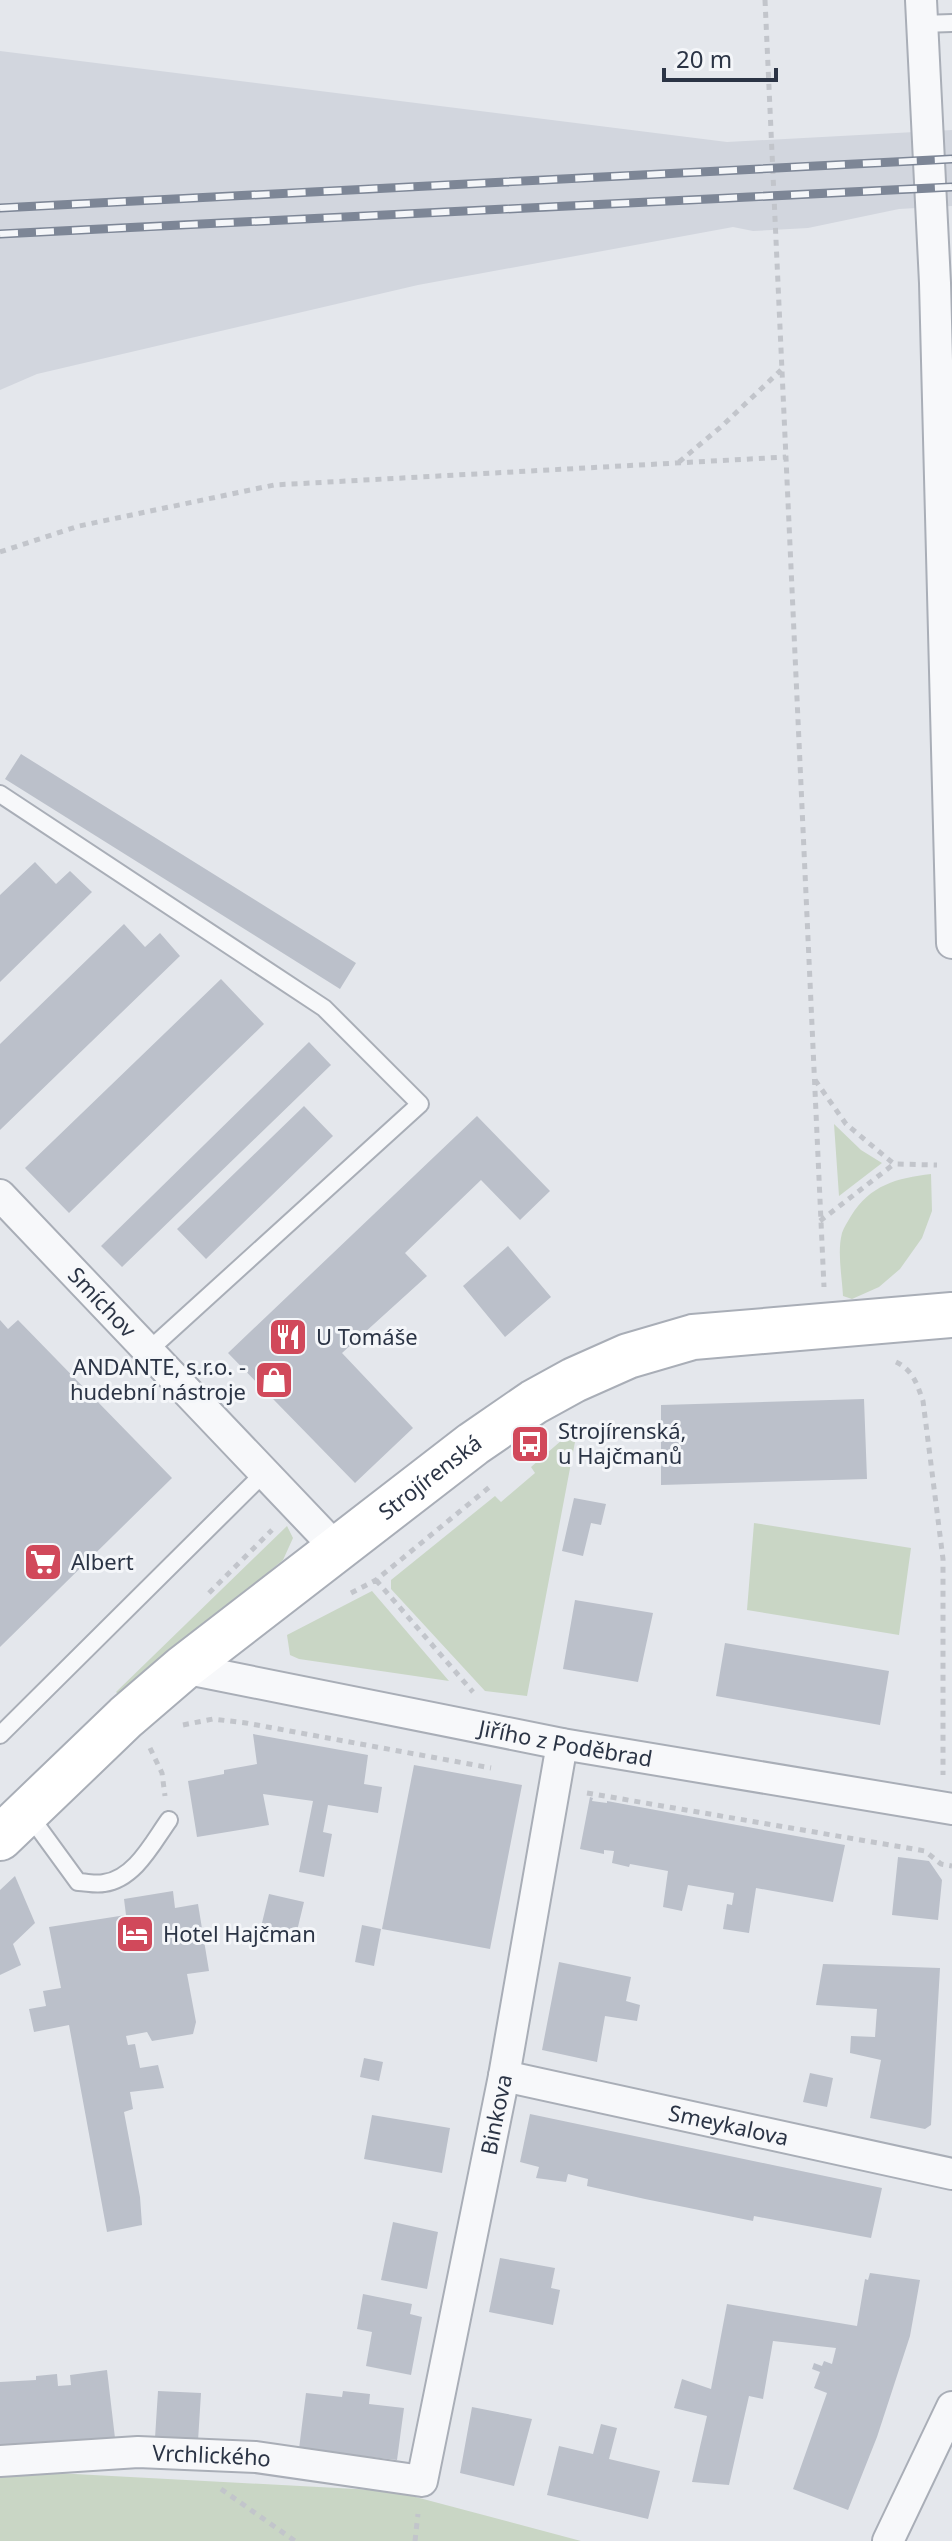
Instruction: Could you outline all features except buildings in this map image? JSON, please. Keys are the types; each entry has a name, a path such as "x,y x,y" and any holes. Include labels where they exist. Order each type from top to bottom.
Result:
{"street":[{"path":"921,12 944,282 952,943"},
{"name":"Smíchov","path":"0,1195 337,1549"},
{"name":"Strojírenská","path":"13,1821 183,1668 473,1444 534,1402 574,1380 628,1356 693,1337 952,1315"},
{"name":"Jiřího z Poděbrad","path":"183,1668 562,1744 948,1795"},
{"name":"Binkova","path":"422,2481 504,2076 562,1744"},
{"name":"Smeykalova","path":"504,2076 952,2174"},
{"path":"888,2541 952,2407"},
{"name":"Vrchlického","path":"0,2461 138,2452 256,2457 422,2481"}],"lane":[{"path":"921,12 952,23"},
{"path":"0,794 324,1008 420,1104 148,1351"},
{"path":"0,1735 263,1474"},
{"path":"13,1821 78,1882 106,1883 130,1870 147,1853 169,1820"}],"path":[{"path":"765,0 825,1324"},
{"path":"679,463 782,369"},
{"path":"0,552 79,526 274,485 786,457"},
{"path":"814,1079 846,1124 894,1164 937,1165"},
{"path":"820,1221 894,1164"},
{"path":"886,1357 905,1366 915,1377 923,1401 943,1559 948,1795"},
{"path":"350,1594 376,1580 496,1482"},
{"path":"376,1580 479,1699 464,1696"},
{"path":"175,1729 213,1719 235,1721 496,1769"},
{"path":"149,1746 162,1773 169,1820"},
{"path":"555,1787 925,1851 941,1864 952,1866"},
{"path":"200,2455 213,2483 295,2541"}],"shaded area":[{"path":"0,51 727,142 952,130 952,206 899,209 808,228 753,231 733,227 418,285 37,374 0,390"}],"green space":[{"path":"834,1124 861,1150 882,1163 839,1196"},
{"path":"931,1174 932,1211 922,1238 900,1269 879,1287 852,1299 843,1296 842,1233 858,1205 885,1185"},
{"path":"578,1426 527,1696 485,1691 391,1589 391,1580 495,1496 501,1502 535,1473 531,1467"},
{"path":"754,1523 911,1548 899,1635 747,1610"},
{"path":"287,1526 293,1538 283,1560 120,1696 116,1692"},
{"path":"372,1591 449,1681 299,1659 290,1655 287,1635"},
{"path":"0,2470 393,2491 581,2541 0,2541"}],"railway":[{"path":"0,208 952,159"},
{"path":"0,234 952,187"}],"place":[{"name":"U Tomáše","path":"288,1337"},
{"name":"ANDANTE, s.r.o. - hudební nástroje","path":"274,1380"},
{"name":"Strojírenská, u Hajčmanů","path":"530,1444"},
{"name":"Albert","path":"43,1562"},
{"name":"Hotel Hajčman","path":"135,1934"}]}
